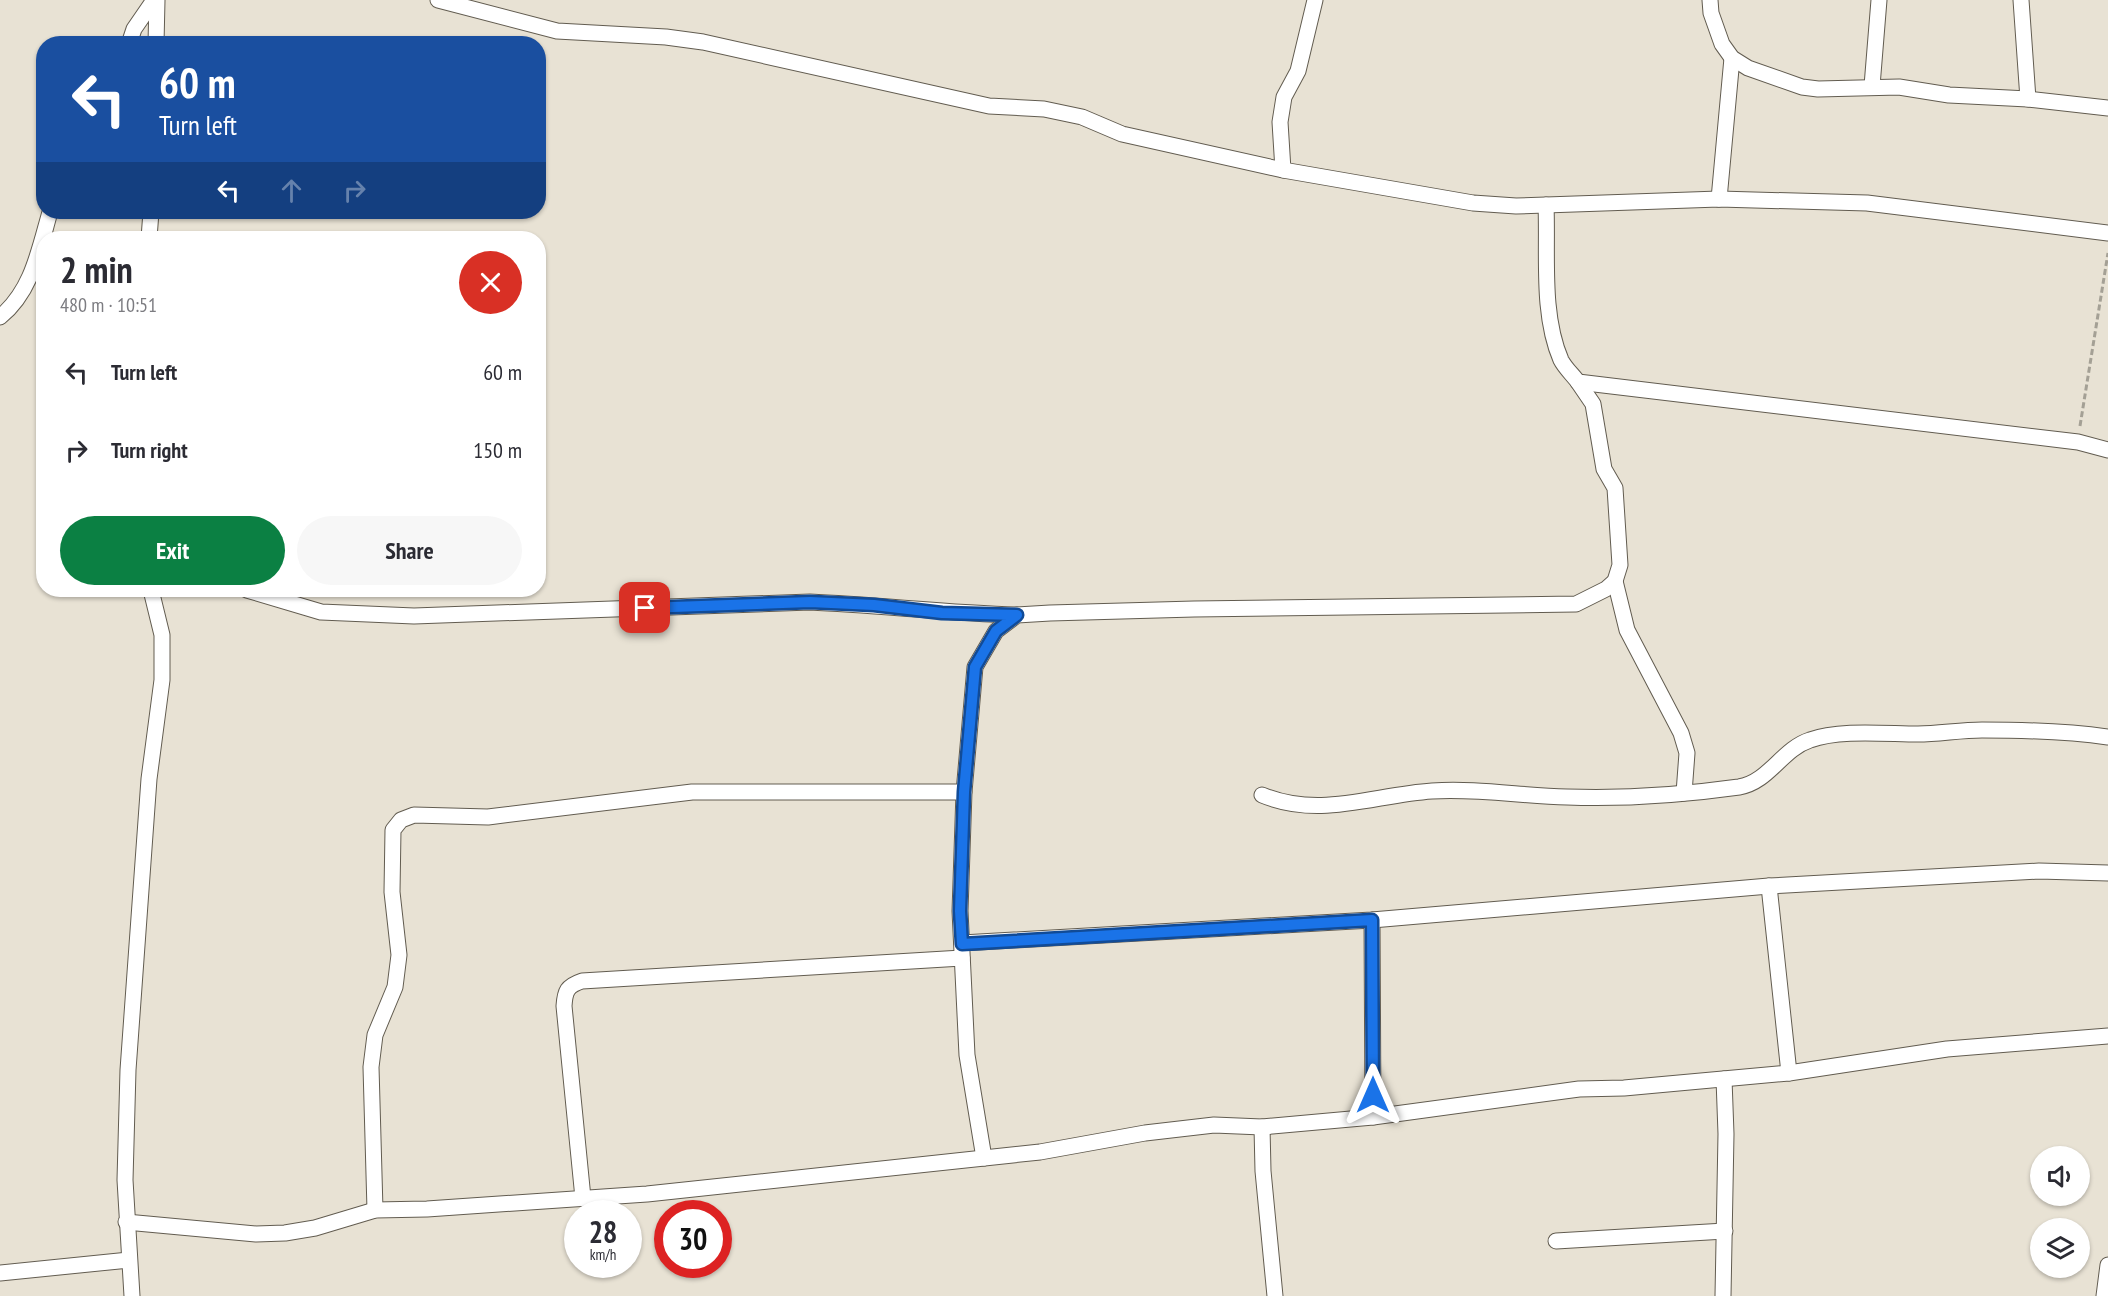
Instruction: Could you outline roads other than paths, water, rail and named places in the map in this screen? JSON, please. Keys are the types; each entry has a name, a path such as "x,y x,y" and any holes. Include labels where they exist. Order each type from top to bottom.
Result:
{"street":[{"path":"132,36 134,29 155,0"},
{"path":"155,0 156,36"},
{"path":"438,0 557,32 666,37 703,42 989,106 1044,108 1082,117 1122,134 1283,170 1473,203 1546,205 1719,199 1867,203 2108,233"},
{"path":"1283,170 1280,122 1284,97 1298,71 1315,0"},
{"path":"1710,0 1711,13 1722,44 1732,58 1748,68 1802,87 1818,89 1872,86 1949,95 2028,99 2108,108"},
{"path":"1872,86 1879,0"},
{"path":"2021,0 2028,99"},
{"path":"1719,199 1732,58"},
{"path":"271,597 321,612 414,616 810,602 874,605 942,613 1017,615 1194,609 1576,604 1606,589 1615,581 1620,565 1617,495 1604,469 1593,404 1562,363 1555,341 1549,303 1546,205"},
{"path":"0,318 12,308 25,289 36,255"},
{"path":"1578,382 2078,442 2108,450"},
{"path":"1615,581 1627,630 1681,733 1688,753 1684,793"},
{"path":"132,1296 126,1222 129,1058 149,779 162,680 162,635 153,597"},
{"path":"984,1158 967,1055 960,911 964,792 975,667 996,631 1017,615"},
{"path":"1262,795 1284,804 1343,806 1430,791 1480,789 1567,797 1642,797 1743,786 1760,779 1794,748 1810,739 1843,735 1981,730 2070,732 2108,737"},
{"path":"375,1210 371,1067 375,1035 394,987 399,955 393,871 393,830 401,820 414,815 488,817 692,792 964,792"},
{"path":"584,1198 564,1006 565,991 571,984 582,981 1372,920 1769,886 2039,871 2108,873"},
{"path":"1769,886 1789,1073"},
{"path":"1372,920 1373,1117"},
{"path":"126,1222 256,1234 285,1233 315,1228 375,1210 427,1209 647,1194 1040,1152 1145,1133 1214,1125 1262,1127 1373,1117 1580,1089 1624,1089 1789,1073 1947,1049 2108,1036"},
{"path":"1723,1296 1724,1079"},
{"path":"1262,1127 1263,1171 1275,1296"},
{"path":"1556,1241 1725,1231"},
{"path":"0,1273 129,1260"},
{"path":"2104,1296 2108,1265"}]}
